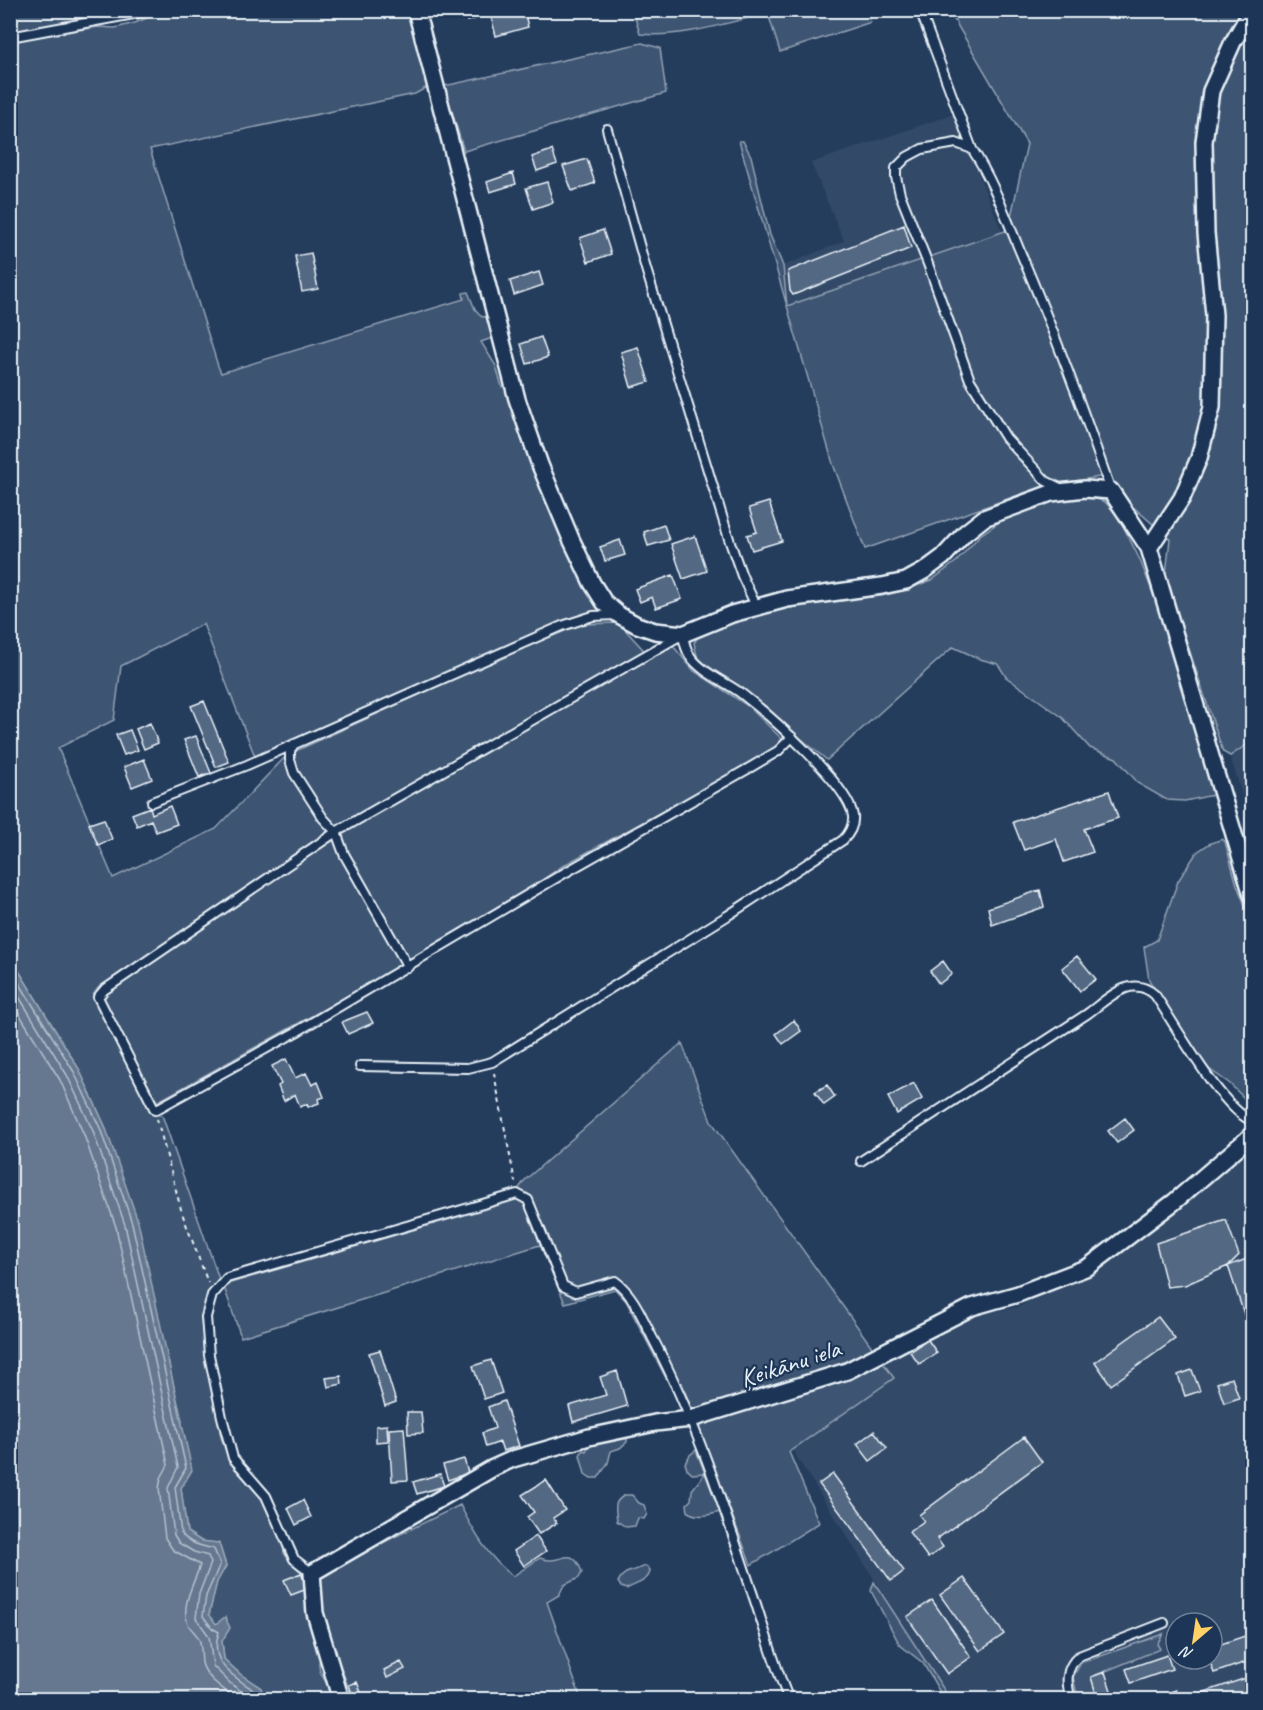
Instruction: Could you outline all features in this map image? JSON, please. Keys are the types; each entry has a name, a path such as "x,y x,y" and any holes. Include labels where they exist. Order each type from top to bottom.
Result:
{"street":[{"path":"417,10 517,399 558,507 592,583 604,602 619,615 637,625 655,631 683,634 732,615 787,599 906,581 943,557 965,533 984,518 1051,493 1085,489 1111,491 1149,548 1252,895"},
{"path":"1149,548 1182,498 1199,458 1212,407 1214,315 1206,233 1204,142 1211,92 1233,42 1252,10"},
{"name":"Ķeikānu iela","path":"312,1573 493,1468 513,1459 618,1430 691,1419 847,1371 972,1307 1018,1294 1088,1267 1174,1202 1252,1135"},
{"path":"312,1573 315,1613 341,1700"}],"lane":[{"path":"10,36 154,10"},
{"path":"920,10 972,149 986,169 1080,400 1111,491"},
{"path":"607,129 646,269 730,542 757,608"},
{"path":"972,149 956,143 921,149 908,157 897,168 896,177 900,194 970,380 1006,438 1023,459 1046,481 1065,491"},
{"path":"152,802 209,781 562,626 593,616 619,615"},
{"path":"360,1066 468,1068 492,1062 728,916 848,835 852,827 853,816 849,805 839,790 792,737 741,694 700,666 690,656 683,634 336,832 104,990 98,997 155,1110 296,1032 561,875 752,767 778,751 792,737"},
{"path":"294,744 290,751 294,772 323,818 336,832 344,854 408,967"},
{"path":"861,1161 1087,1014 1123,988 1133,985 1143,986 1155,995 1223,1096 1240,1114 1252,1121"},
{"path":"312,1573 294,1559 266,1496 232,1458 209,1355 206,1317 212,1295 227,1278 517,1194 528,1200 563,1286 576,1292 615,1281 625,1288 667,1364 691,1419 735,1540 789,1700"},
{"path":"1071,1700 1067,1682 1068,1671 1072,1662 1079,1656 1164,1623"}],"path":[{"path":"492,1062 517,1194"},
{"path":"155,1110 182,1213 212,1295"}],"shaded area":[{"path":"11,11 136,11 11,33"},
{"path":"175,11 413,11 429,86 415,94 150,149 218,366 221,373 464,299 463,293 468,292 475,309 482,317 488,316 495,337 481,342 496,366 502,387 508,386 603,610 302,736 256,759 203,624 121,666 114,720 58,748 113,878 216,829 287,755 508,654 582,624 619,623 651,658 673,646 694,671 748,706 783,740 773,751 564,865 491,916 157,1102 99,993 95,998 152,1114 162,1115 219,1279 206,1299 203,1313 203,1337 221,1437 234,1468 259,1493 282,1539 284,1553 291,1563 308,1578 323,1651 319,1665 320,1671 337,1699 264,1699 261,1688 240,1674 224,1659 222,1641 209,1615 217,1581 226,1566 219,1544 201,1541 187,1532 181,1488 182,1420 159,1324 105,1126 79,1069 11,958 10,41 98,27 115,28 154,15"},
{"path":"633,11 866,11 871,22 780,52 768,13 704,29 656,35 640,34"},
{"path":"949,11 1252,11 1252,741 1230,756 1223,752 1169,588 1166,574 1170,539 1099,477 1044,486 865,549 833,464 787,306 1008,230 1027,144"},
{"path":"642,43 660,48 666,93 464,151 444,86"},
{"path":"954,114 1002,232 787,306 783,266 844,241 811,163"},
{"path":"739,141 743,141 751,156 770,235 783,266 787,306"},
{"path":"1086,495 1105,502 1118,516 1140,560 1173,645 1213,795 1185,801 1167,800 1139,784 1116,758 1090,748 1062,717 1006,677 998,664 953,647 827,760 734,683 706,665 697,656 694,643 699,635 752,615 826,601 881,596 932,580 957,561 980,535 1004,519 1059,498"},
{"path":"1252,741 1252,826 1230,756"},
{"path":"1222,839 1225,842 1237,885 1252,923 1252,1111 1249,1103 1229,1083 1209,1069 1149,980 1144,947 1157,940 1178,881 1197,852"},
{"path":"682,1043 711,1121 894,1378 789,1452 819,1523 751,1565 682,1383 670,1386 626,1301 615,1289 565,1303 540,1245 241,1337 224,1287 227,1284 509,1202 525,1180"},
{"path":"1252,1152 1252,1699 950,1699 765,1407 976,1315 1019,1307"},
{"path":"627,1436 627,1442 611,1451 608,1463 598,1478 591,1478 585,1474 580,1455 583,1450 586,1451 590,1443"},
{"path":"696,1450 705,1473 692,1474 687,1469 685,1463"},
{"path":"705,1473 720,1512 696,1515 688,1512 687,1504 691,1500 692,1490"},
{"path":"625,1495 632,1495 644,1505 647,1514 644,1519 638,1518 635,1526 626,1527 617,1521 616,1503"},
{"path":"460,1505 476,1535 489,1553 513,1576 540,1558 554,1560 569,1557 574,1558 578,1563 582,1572 579,1578 564,1585 559,1595 547,1602 581,1699 353,1699 331,1642 321,1608 319,1574"},
{"path":"646,1566 650,1570 645,1580 626,1589 621,1587 618,1582 621,1577"},
{"path":"874,1582 950,1699 944,1699 923,1663 900,1645 871,1591"},
{"path":"1163,1634 1157,1644 1160,1649 1091,1677 1098,1699 1078,1699 1073,1677 1081,1663"}],"water":[{"path":"11,958 79,1069 105,1126 138,1221 192,1470 181,1488 187,1532 201,1541 219,1543 226,1566 217,1582 209,1614 216,1624 225,1617 230,1628 222,1641 224,1659 240,1674 261,1688 264,1699 11,1699"}],"building":[{"path":"464,10 484,10 485,16 467,21"},
{"path":"515,10 524,10 528,27 496,36 491,17"},
{"path":"552,150 557,164 537,171 532,157"},
{"path":"587,159 595,183 572,191 563,166"},
{"path":"513,173 516,184 490,192 487,182"},
{"path":"547,182 553,202 533,209 526,188"},
{"path":"904,225 911,248 793,295 790,291 788,271"},
{"path":"603,230 611,254 588,262 580,238"},
{"path":"311,253 318,289 302,292 295,256"},
{"path":"539,272 543,285 514,295 510,281"},
{"path":"541,337 548,357 527,364 521,344"},
{"path":"638,347 649,382 631,387 621,352"},
{"path":"769,502 782,541 752,550 747,535 757,532 749,508"},
{"path":"664,525 669,540 648,546 644,532"},
{"path":"695,536 707,571 683,579 671,544"},
{"path":"620,540 625,555 605,561 600,547"},
{"path":"673,575 682,599 656,608 652,597 640,602 635,589"},
{"path":"204,701 229,762 216,767 191,706"},
{"path":"150,723 158,743 144,749 136,729"},
{"path":"130,730 138,750 124,755 116,735"},
{"path":"196,736 211,773 199,777 184,740"},
{"path":"144,759 152,779 132,787 124,767"},
{"path":"1109,791 1118,818 1084,829 1093,852 1064,862 1056,839 1024,850 1013,822"},
{"path":"170,806 177,824 156,832 151,820 137,826 132,814 150,807 152,814"},
{"path":"104,819 112,839 98,845 89,824"},
{"path":"1040,890 1044,907 992,925 988,908"},
{"path":"1077,956 1096,979 1080,991 1062,968"},
{"path":"943,961 952,974 939,984 930,971"},
{"path":"367,1012 373,1023 348,1034 342,1022"},
{"path":"794,1020 801,1031 783,1044 776,1034"},
{"path":"286,1059 295,1078 306,1073 312,1085 318,1082 324,1097 318,1099 319,1103 300,1107 295,1094 284,1101 278,1086 281,1084 272,1066"},
{"path":"914,1083 922,1099 897,1114 888,1097"},
{"path":"827,1085 835,1097 824,1105 815,1092"},
{"path":"1125,1118 1134,1130 1117,1143 1108,1131"},
{"path":"1226,1220 1239,1255 1228,1266 1185,1285 1167,1287 1156,1243"},
{"path":"1252,1257 1252,1338 1228,1266"},
{"path":"1158,1317 1175,1339 1111,1385 1095,1362"},
{"path":"928,1340 937,1353 919,1364 910,1352"},
{"path":"380,1350 396,1402 385,1406 369,1353"},
{"path":"491,1360 502,1393 484,1399 473,1366"},
{"path":"1192,1370 1200,1391 1185,1396 1178,1375"},
{"path":"617,1371 627,1406 573,1422 569,1406 606,1395 600,1377"},
{"path":"341,1376 342,1384 328,1387 326,1378"},
{"path":"1232,1378 1239,1398 1224,1403 1217,1383"},
{"path":"504,1401 519,1446 503,1451 500,1442 486,1447 482,1433 495,1428 488,1407"},
{"path":"407,1412 421,1412 423,1433 408,1434"},
{"path":"387,1425 388,1441 376,1442 376,1426"},
{"path":"404,1428 408,1480 392,1481 389,1429"},
{"path":"874,1431 887,1448 870,1461 857,1444"},
{"path":"1024,1437 1042,1462 937,1539 943,1547 928,1558 909,1532 924,1521 919,1515"},
{"path":"464,1459 468,1473 448,1480 443,1465"},
{"path":"440,1474 444,1486 417,1494 413,1482"},
{"path":"833,1474 904,1571 891,1581 819,1484"},
{"path":"546,1480 565,1510 553,1518 557,1523 539,1534 527,1517 534,1512 522,1495"},
{"path":"303,1500 311,1517 296,1525 288,1508"},
{"path":"536,1536 546,1551 524,1566 514,1551"},
{"path":"301,1573 307,1589 291,1595 284,1580"},
{"path":"964,1578 1004,1634 980,1651 940,1595"},
{"path":"932,1600 971,1657 947,1674 907,1617"},
{"path":"1251,1634 1252,1660 1224,1670 1224,1643"},
{"path":"1164,1656 1164,1671 1166,1671 1131,1683 1126,1669"},
{"path":"401,1662 405,1669 387,1678 384,1670"},
{"path":"1105,1672 1114,1700 1098,1700 1091,1677"},
{"path":"1252,1676 1252,1694 1235,1700 1181,1700"},
{"path":"357,1682 364,1700 354,1700 349,1685"},
{"path":"1176,1690 1179,1700 1146,1700"}]}
